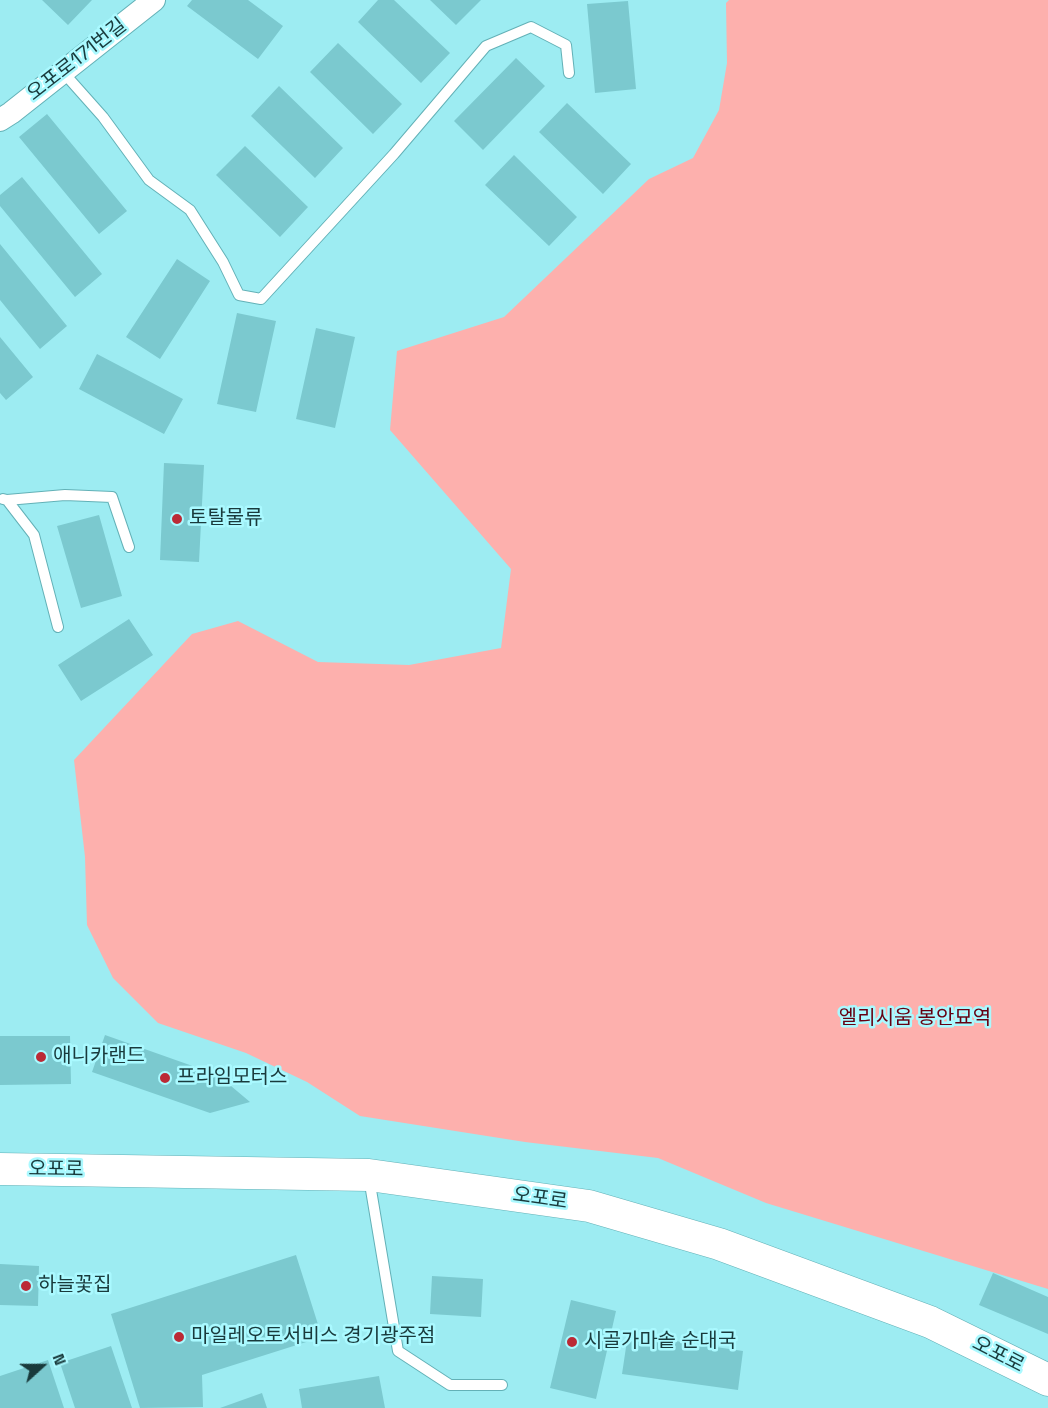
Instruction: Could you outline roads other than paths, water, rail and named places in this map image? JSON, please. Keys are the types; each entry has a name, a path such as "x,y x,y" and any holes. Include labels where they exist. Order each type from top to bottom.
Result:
{"street":[{"name":"오포로171번길","path":"0,120 154,0"},
{"name":"오포로","path":"0,1169 369,1175 589,1206 719,1244 930,1322 1048,1380"}],"lane":[{"path":"63,72 103,117 149,180 190,210 223,262 239,295 261,299 394,154 486,46 531,27 566,45 569,73"},
{"path":"3,499 65,495 112,497 129,547"},
{"path":"3,499 34,535 58,627"},
{"path":"369,1175 398,1352 450,1385 502,1385"}],"place":[{"name":"토탈물류","path":"177,519"},
{"name":"애니카랜드","path":"41,1057"},
{"name":"프라임모터스","path":"165,1078"},
{"name":"하늘꽃집","path":"26,1286"},
{"name":"마일레오토서비스 경기광주점","path":"179,1337"},
{"name":"시골가마솥 순대국","path":"572,1342"}],"park label":[{"name":"엘리시움 봉안묘역","path":"915,1019"}]}
